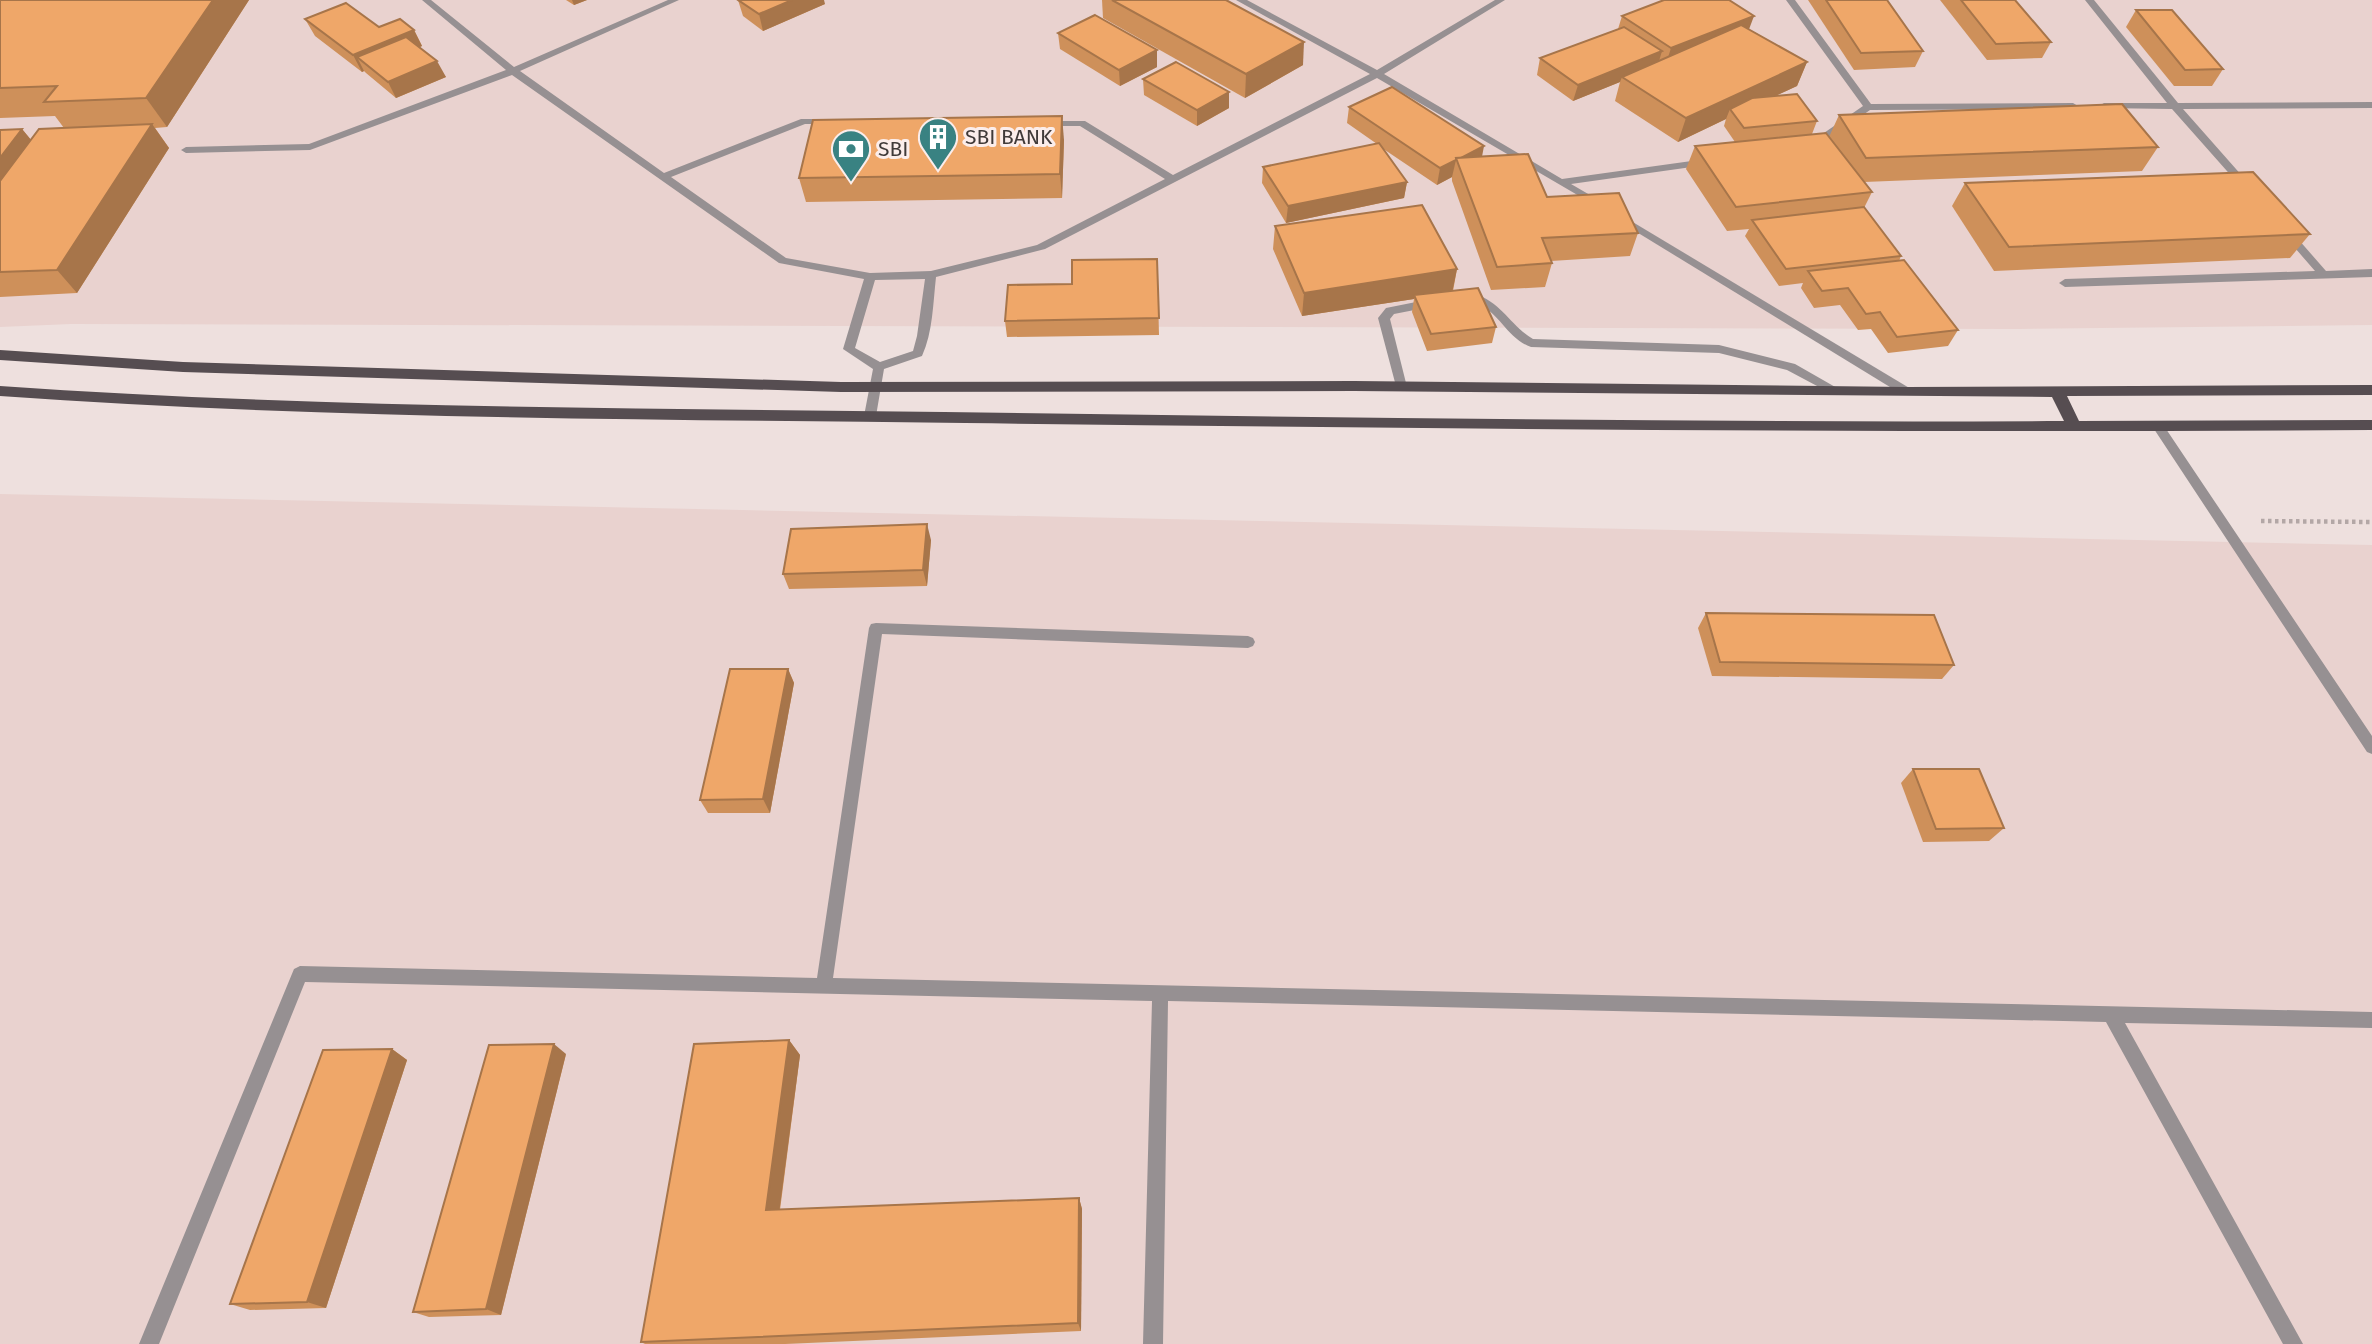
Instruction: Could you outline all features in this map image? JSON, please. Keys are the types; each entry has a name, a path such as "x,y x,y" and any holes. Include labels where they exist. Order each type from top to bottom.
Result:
{"main road":[{"path":"0,355 183,367 876,387 1401,387 1907,393 2372,390"},
{"path":"0,391 157,402 365,410 1372,423 2372,425"},
{"path":"2057,392 2074,426"}],"street":[{"path":"426,0 513,71 783,261 870,277 931,275 1041,247 1377,74 1501,0"},
{"path":"186,150 310,147 513,71 675,0"},
{"path":"1240,0 1377,74 1561,182 1907,393"},
{"path":"1790,0 1868,107"},
{"path":"2089,0 2175,106 2249,190"},
{"path":"1794,150 1808,148 1868,107 2372,105"},
{"path":"663,177 804,121 846,121"},
{"path":"1026,122 1082,123 1172,179"},
{"path":"1561,182 1712,161"},
{"path":"2277,222 2323,274"},
{"path":"2065,283 2372,272"},
{"path":"879,367 918,353 923,336 931,275"},
{"path":"870,277 849,349 879,367"},
{"path":"1401,387 1384,318 1390,311 1406,307 1475,296 1486,300 1518,337 1531,343 1719,349 1791,367 1838,391"},
{"path":"870,416 879,367"},
{"path":"2158,426 2372,748"},
{"path":"824,986 876,628 1248,642"},
{"path":"149,1344 300,974 2372,1020"},
{"path":"1153,1344 1160,993"},
{"path":"2111,1014 2293,1344"}],"path":[{"path":"2221,521 2372,522"}],"shaded area":[{"path":"0,0 2372,0 2372,325 2019,329 71,324 0,327"},
{"path":"0,494 2372,545 2372,1344 0,1344"}],"building":[{"path":"0,0 213,0 146,98 44,102 57,86 0,88"},
{"path":"738,0 792,0 759,14"},
{"path":"1112,0 1226,0 1304,42 1246,74"},
{"path":"1664,0 1729,0 1754,16 1671,48 1622,16"},
{"path":"1826,0 1887,0 1923,51 1861,53"},
{"path":"1961,0 2015,0 2051,42 1996,44"},
{"path":"346,3 379,27 400,19 414,30 353,55 305,19"},
{"path":"2136,10 2172,10 2223,69 2185,70"},
{"path":"1095,15 1157,50 1119,70 1058,33"},
{"path":"1741,25 1807,62 1686,118 1622,77"},
{"path":"1624,27 1662,51 1578,85 1540,58"},
{"path":"406,37 437,61 388,82 357,57"},
{"path":"1176,62 1229,92 1197,110 1143,79"},
{"path":"1392,87 1484,146 1440,168 1349,107"},
{"path":"1797,94 1817,121 1744,128 1730,109 1752,98"},
{"path":"2122,104 2158,147 1866,158 1839,115"},
{"path":"1062,116 1060,174 799,178 813,120"},
{"path":"152,124 57,270 0,272 0,181 39,129"},
{"path":"22,129 0,158 0,130"},
{"path":"1826,133 1872,192 1736,207 1695,146"},
{"path":"1379,143 1407,182 1288,206 1263,167"},
{"path":"1528,154 1547,197 1619,193 1638,233 1542,238 1552,263 1497,267 1456,158"},
{"path":"2253,172 2310,234 2009,247 1965,183"},
{"path":"1422,205 1457,269 1304,293 1275,226"},
{"path":"1864,207 1901,256 1786,269 1752,220"},
{"path":"1157,259 1159,318 1005,321 1008,285 1072,284 1072,260"},
{"path":"1904,260 1958,330 1897,337 1880,312 1866,314 1848,288 1822,291 1808,271"},
{"path":"1478,288 1496,327 1431,334 1414,295"},
{"path":"927,524 923,570 783,574 791,529"},
{"path":"1706,613 1934,615 1954,665 1720,662"},
{"path":"730,669 788,669 763,799 700,800"},
{"path":"1913,769 1979,769 2004,828 1936,829"},
{"path":"789,1040 766,1210 1079,1198 1078,1323 641,1342 694,1044"},
{"path":"554,1044 486,1309 413,1312 489,1045"},
{"path":"392,1049 307,1302 230,1304 323,1050"}],"place":[{"name":"SBI BANK","path":"938,171"},
{"name":"SBI","path":"851,183"}]}
